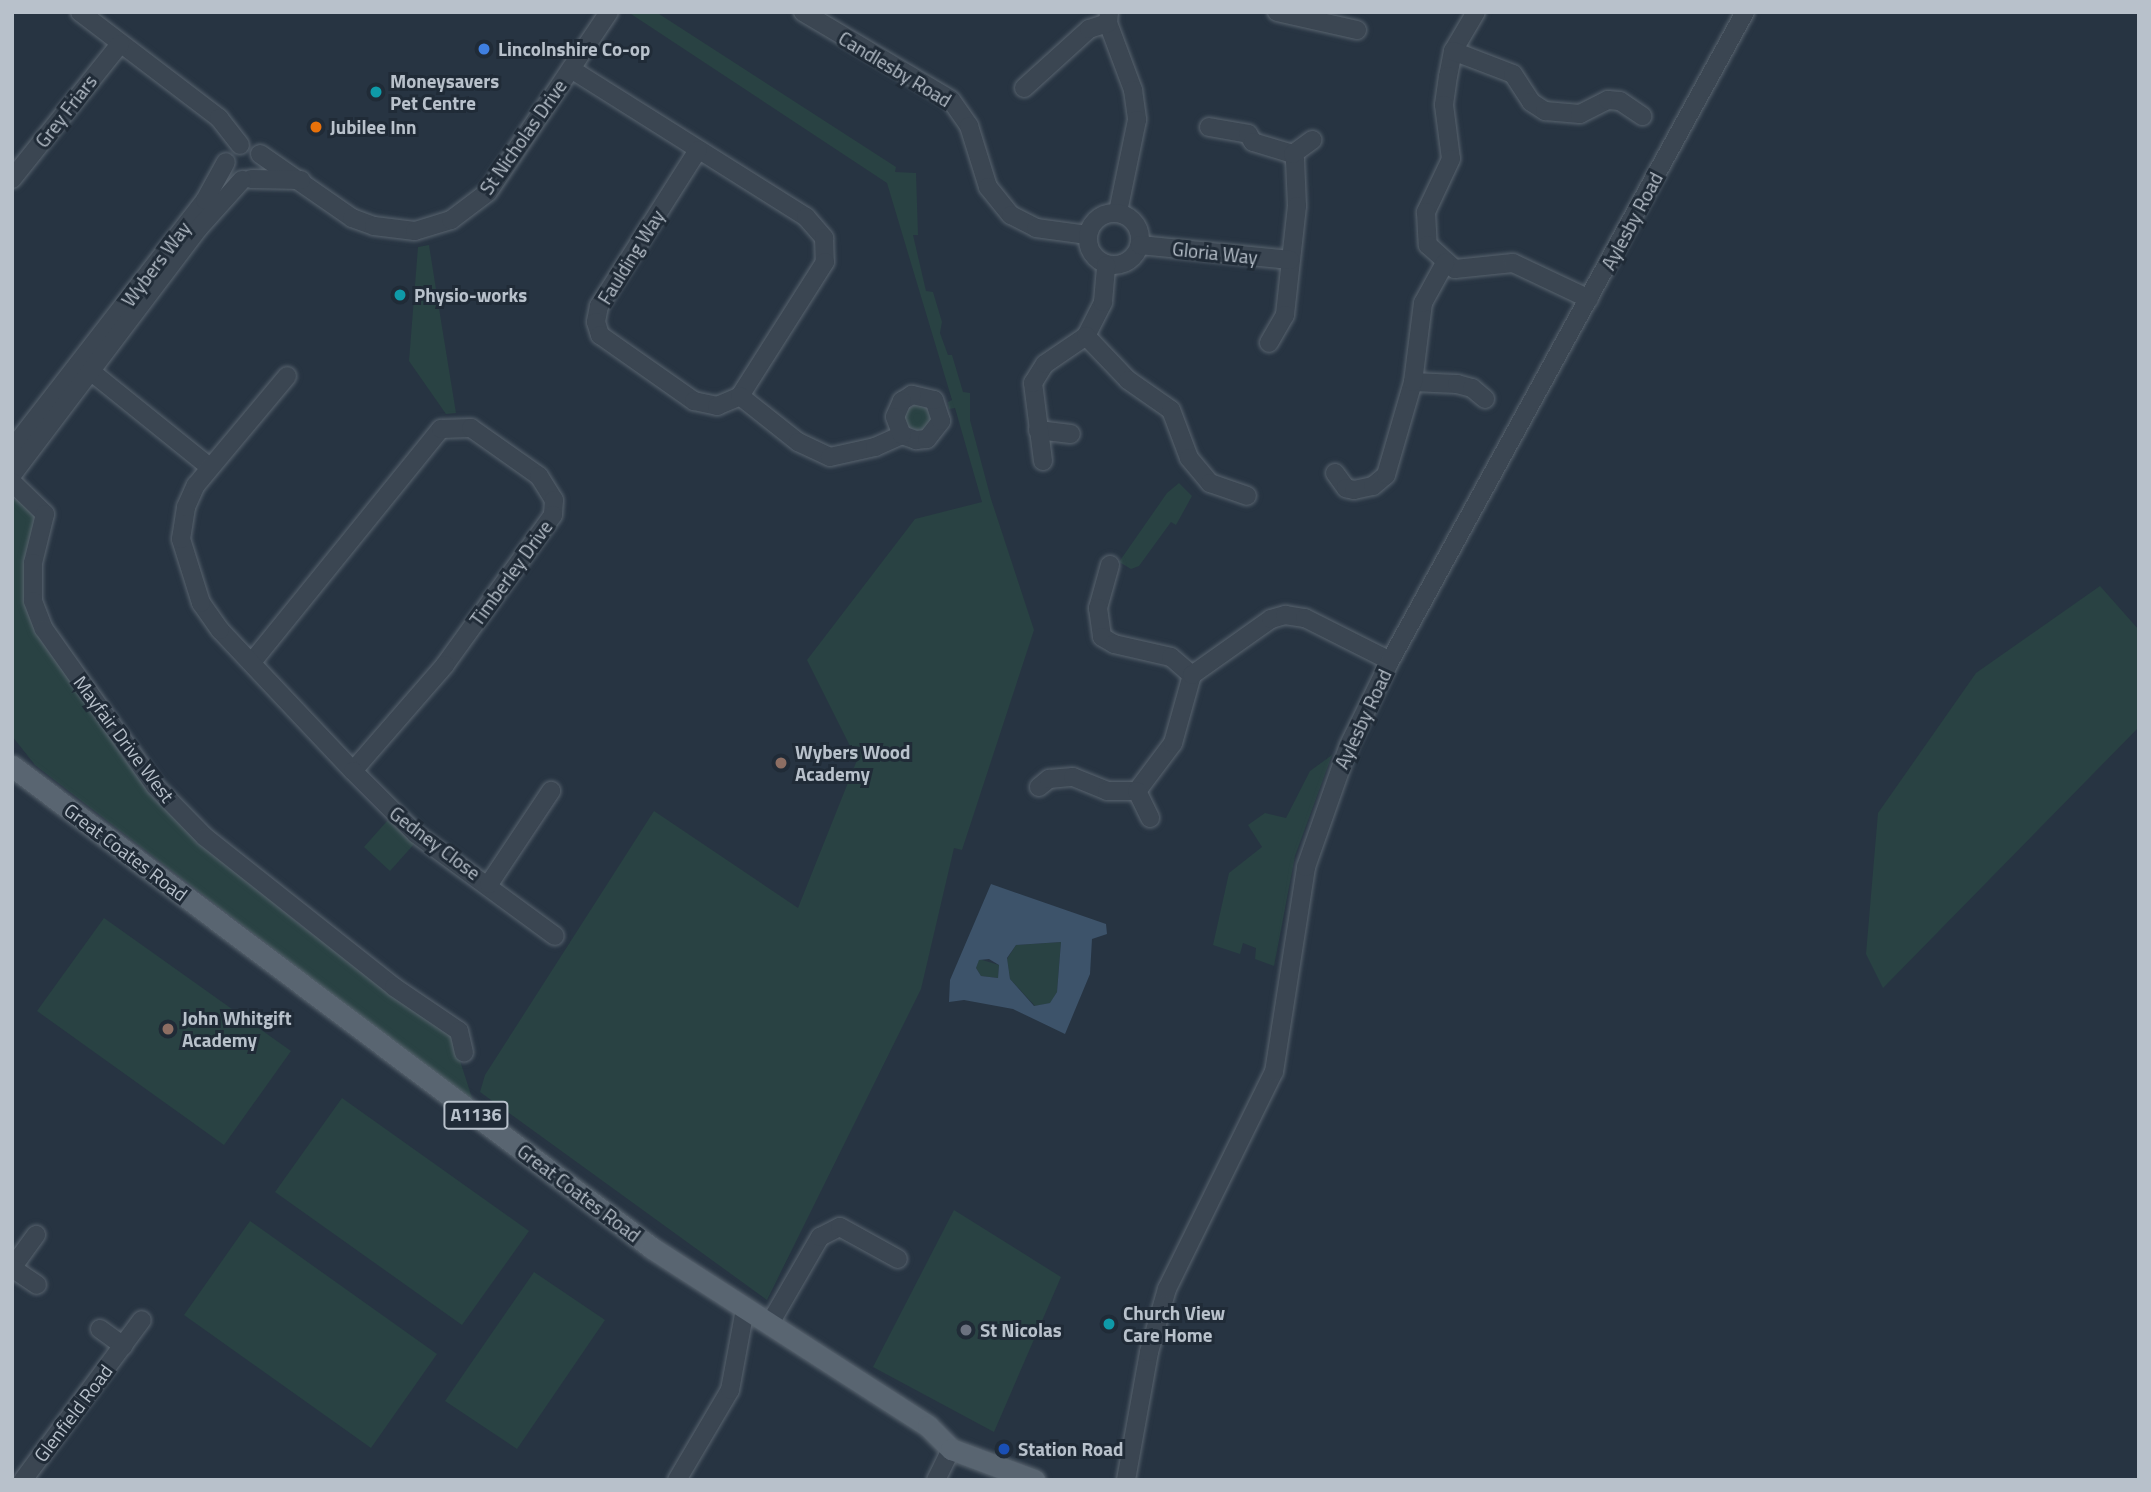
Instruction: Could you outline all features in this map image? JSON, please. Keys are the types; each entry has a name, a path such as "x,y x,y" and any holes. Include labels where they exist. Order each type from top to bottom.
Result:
{"main road":[{"name":"Great Coates Road","path":"12,766 652,1248 928,1426 951,1449 1034,1480"}],"street":[{"path":"80,12 219,118 240,145 260,154 261,168 246,179"},
{"name":"St Nicholas Drive","path":"260,154 352,218 374,226 415,231 451,220 488,192 609,12"},
{"name":"Candlesby Road","path":"803,12 829,19 943,94 959,108 974,138 988,187 1011,215 1036,228 1088,235"},
{"path":"1277,12 1357,30"},
{"path":"1476,12 1453,51 1444,97 1451,159 1424,223 1428,245 1445,263 1468,270 1513,263 1589,299"},
{"name":"Aylesby Road","path":"1126,1480 1158,1316 1274,1072 1306,867 1343,761 1390,661 1745,12"},
{"path":"1024,88 1089,29 1108,18 1133,90 1137,120 1118,212"},
{"name":"Grey Friars","path":"12,179 120,44"},
{"path":"1453,51 1506,69 1531,102 1545,111 1580,114 1608,100 1620,102 1642,116"},
{"path":"571,69 812,222 824,238 827,252 818,274 740,396 761,417 819,454 842,456 902,435"},
{"path":"1209,127 1248,134 1253,142 1293,154"},
{"path":"1293,154 1312,140"},
{"path":"240,145 230,151 226,162 231,174 246,179 301,180"},
{"name":"Faulding Way","path":"698,150 599,306 596,322 606,342 694,401 718,407 740,396"},
{"path":"1269,343 1285,315 1298,181 1293,154"},
{"name":"Wybers Way","path":"12,475 205,200 226,162"},
{"name":"Wybers Way","path":"12,449 86,367 198,229 246,179"},
{"path":"1118,212 1135,222 1140,245 1123,264 1106,265 1091,253 1088,235 1097,219 1118,212"},
{"name":"Gloria Way","path":"1140,245 1290,261"},
{"path":"1335,473 1346,488 1354,490 1373,486 1386,475 1413,382 1423,303 1445,263"},
{"path":"1043,461 1033,393 1037,372 1086,336 1103,302 1106,265"},
{"path":"1086,336 1128,380 1171,410 1189,458 1210,484 1247,496"},
{"path":"86,367 208,466"},
{"path":"287,376 208,466 186,508 181,540 186,568 201,603 353,771"},
{"path":"1413,382 1457,384 1485,399"},
{"name":"Timberley Drive","path":"252,662 441,429 471,428 539,476 554,500 553,515 445,665 353,771"},
{"path":"1038,430 1070,434"},
{"name":"Mayfair Drive West","path":"12,482 45,514 33,563 33,601 44,629 155,786 205,837 394,987 458,1031 464,1052"},
{"path":"1110,565 1098,608 1102,637 1114,644 1171,657 1192,676"},
{"path":"1136,791 1172,743 1192,676 1250,631 1285,615 1305,618 1390,661"},
{"name":"Gedney Close","path":"353,771 416,834 489,884 555,936"},
{"path":"1039,787 1049,779 1073,777 1107,791 1136,791"},
{"name":"Gedney Close","path":"489,884 551,791"},
{"path":"1136,791 1150,818"},
{"path":"769,1325 820,1237 840,1227 898,1259"},
{"path":"36,1235 12,1268 37,1285"},
{"path":"677,1480 730,1390 745,1309"},
{"name":"Glenfield Road","path":"23,1480 142,1320"},
{"name":"Glenfield Road","path":"100,1329 123,1346"},
{"path":"936,1480 951,1449"}],"green space":[{"path":"628,12 656,12 896,167 895,172 916,173 918,235 913,235 926,291 933,292 942,322 940,333 948,355 952,355 963,392 970,393 970,420 991,499 1034,630 962,850 954,848 921,989 767,1300 480,1092 485,1075 654,811 798,908 857,760 807,660 915,519 982,502 955,408 949,409 948,402 952,400 887,183"},
{"path":"429,245 456,413 446,414 409,361 418,247"},
{"path":"918,405 927,409 931,418 927,427 918,431 909,427 905,418 909,409"},
{"path":"1179,483 1192,496 1176,525 1171,522 1139,566 1131,569 1119,562 1167,493"},
{"path":"25,499 38,509 31,603 196,837 298,923 452,1036 474,1104 35,765 12,736 12,500"},
{"path":"2100,586 2139,630 2139,727 1883,988 1866,954 1878,813 1976,673"},
{"path":"1332,755 1295,856 1274,966 1255,959 1256,948 1243,943 1240,954 1213,945 1229,873 1262,847 1248,825 1265,813 1286,818 1310,771"},
{"path":"388,820 415,843 390,871 364,847"},
{"path":"104,918 291,1051 224,1145 37,1011"},
{"path":"1061,942 1057,992 1051,1003 1035,1006 1010,979 1007,959 1016,945"},
{"path":"979,959 999,965 998,978 981,976 976,968"},
{"path":"342,1098 529,1231 462,1325 275,1192"},
{"path":"954,1210 1061,1277 994,1432 873,1367"},
{"path":"250,1221 437,1354 371,1448 184,1315"},
{"path":"534,1272 605,1320 517,1449 445,1401"}],"water":[{"path":"991,884 1106,924 1107,934 1092,939 1090,974 1065,1034 1013,1009 964,1000 949,1002 950,980","holes":["1061,942 1057,992 1050,1003 1034,1006 1010,979 1007,958 1016,945","989,959 999,965 998,978 981,976 976,968 979,960"]}],"place":[{"name":"Lincolnshire Co-op","path":"484,49"},
{"name":"Moneysavers Pet Centre","path":"376,92"},
{"name":"Jubilee Inn","path":"316,127"},
{"name":"Physio-works","path":"400,295"},
{"name":"Wybers Wood Academy","path":"781,763"},
{"name":"John Whitgift Academy","path":"168,1029"},
{"name":"Church View Care Home","path":"1109,1324"},
{"name":"St Nicolas","path":"966,1330"},
{"name":"Station Road","path":"1004,1449"}]}
